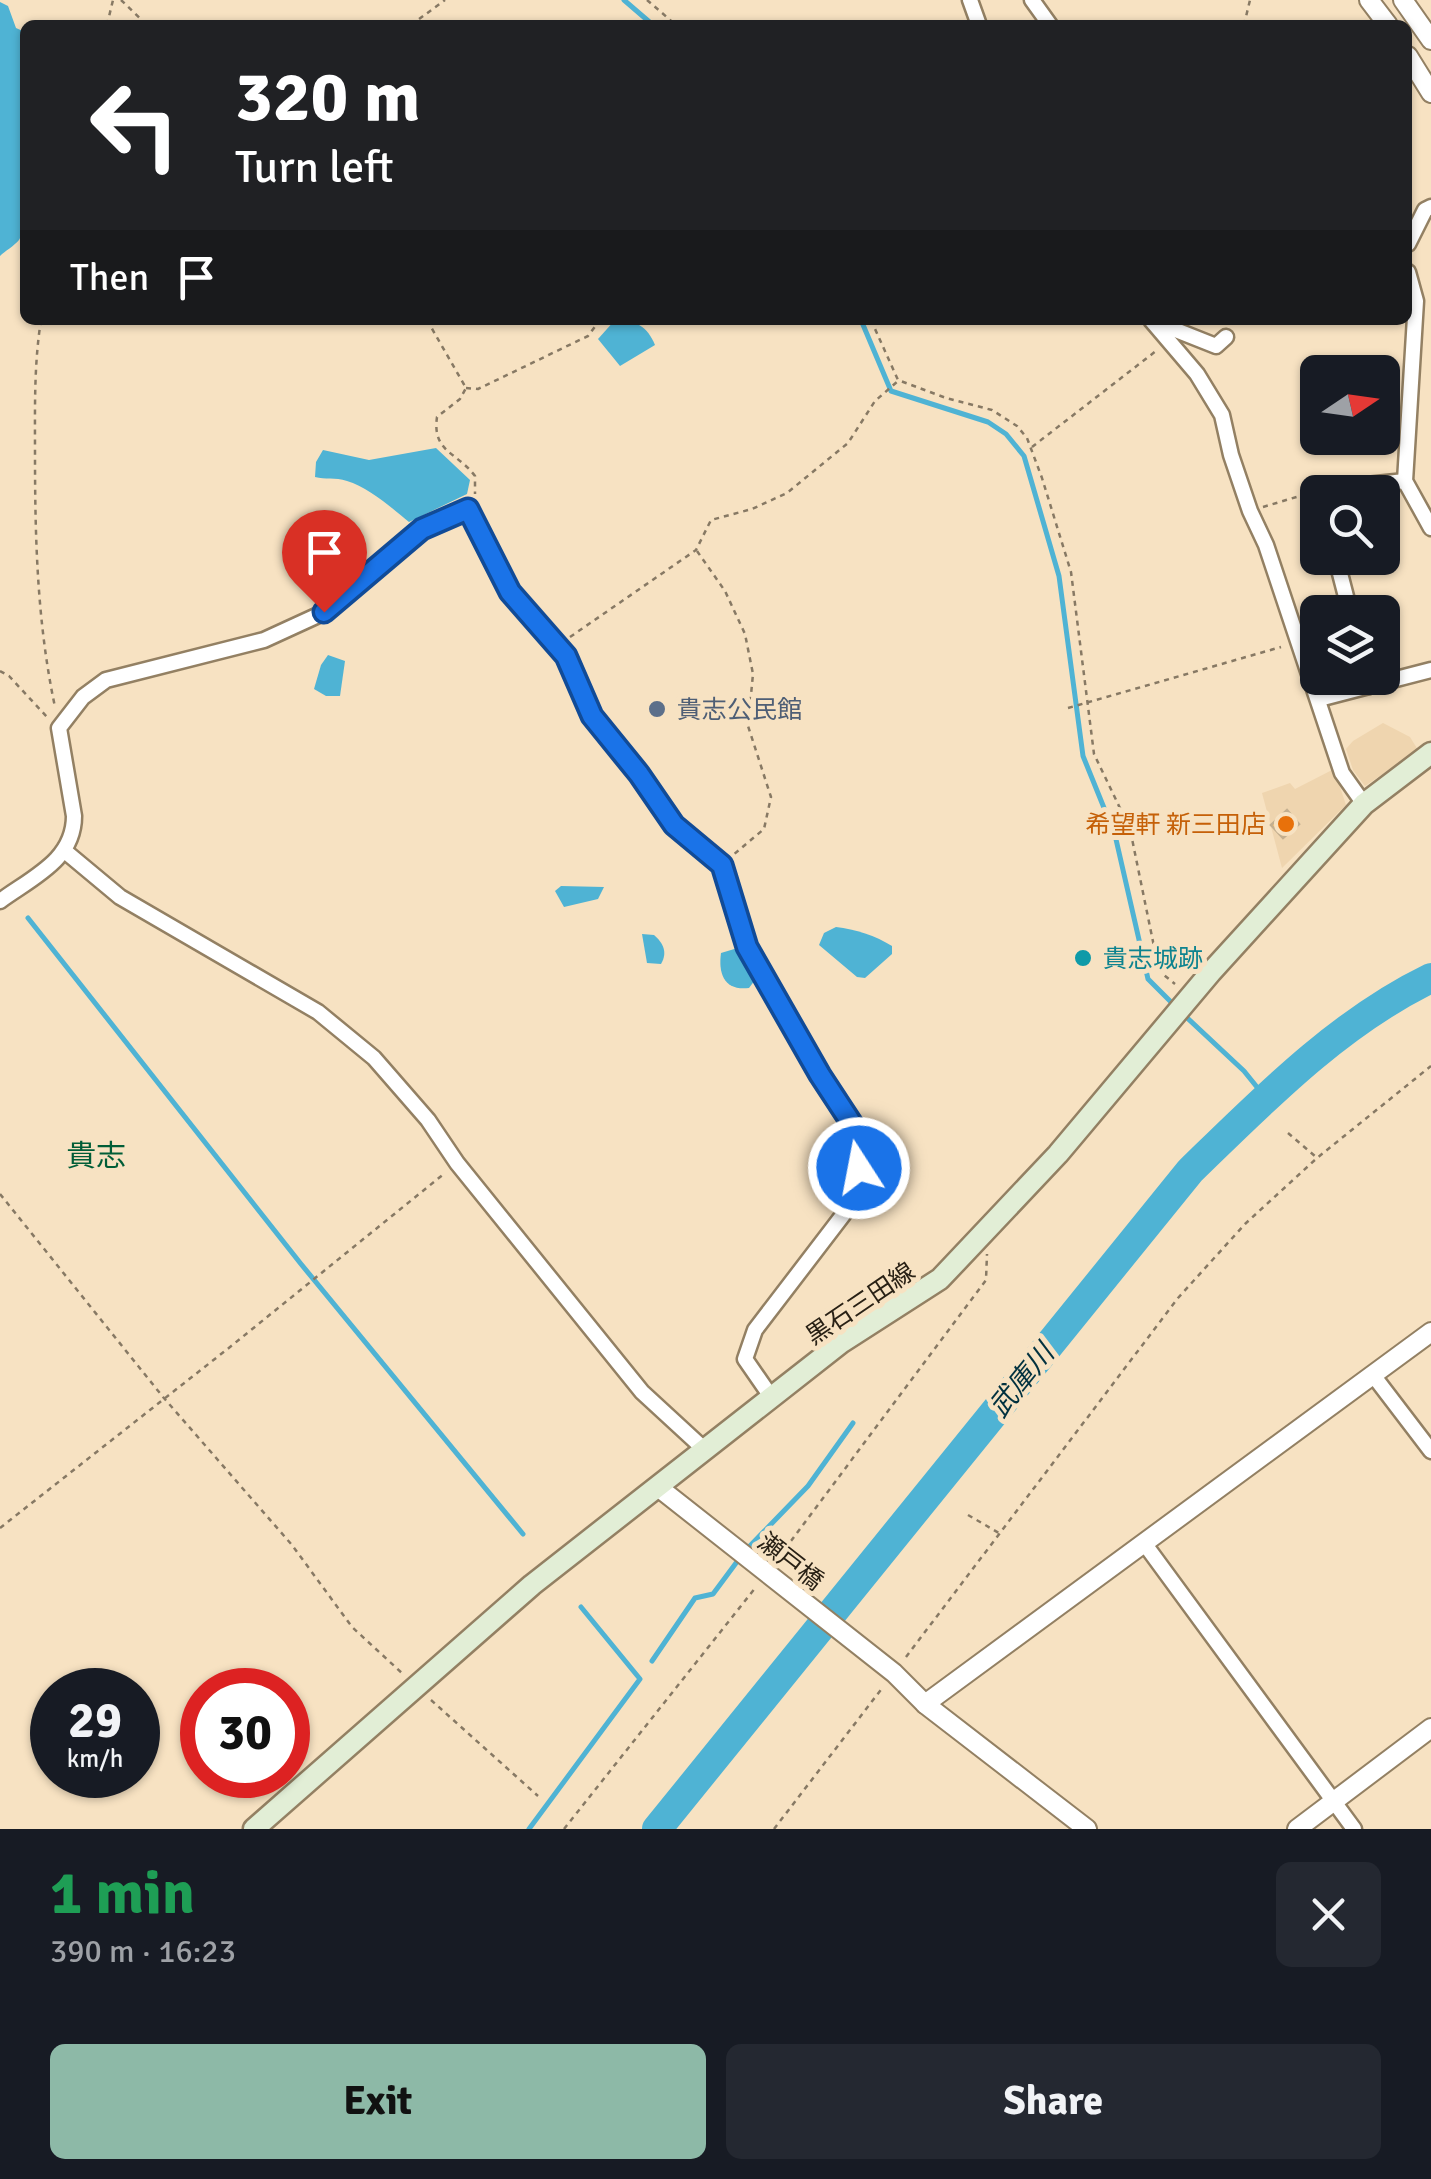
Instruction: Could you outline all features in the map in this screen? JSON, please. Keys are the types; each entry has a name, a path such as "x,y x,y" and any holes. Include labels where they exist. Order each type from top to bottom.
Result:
{"main road":[{"name":"黒石三田線","path":"254,1829 532,1584 842,1342 940,1279 1058,1154 1185,1003 1364,804 1431,752"}],"street":[{"path":"1403,0 1431,40"},
{"path":"1412,62 1431,92"},
{"path":"1412,236 1425,210 1431,207"},
{"path":"1412,286 1416,300 1405,481 1431,528"},
{"path":"1155,325 1197,374 1222,415 1250,511 1266,544 1342,772 1364,804"},
{"path":"1162,325 1216,346 1226,336"},
{"path":"1400,482 1405,481"},
{"path":"0,902 66,852 74,816 60,728 83,697 106,680 264,640 324,612 422,529 468,509 510,592 566,656 592,716 674,825 722,865 747,947 856,1130 859,1168 843,1215 755,1330 745,1359 772,1398"},
{"path":"1400,676 1431,670"},
{"path":"1319,699 1331,695"},
{"path":"66,852 120,898 318,1012 374,1058 428,1120 458,1163 642,1392 705,1450"},
{"path":"924,1704 1431,1332"},
{"path":"1373,1375 1431,1451"},
{"name":"瀬戸橋","path":"658,1488 894,1673 924,1704 1087,1829"},
{"path":"1144,1543 1354,1829"},
{"path":"1297,1829 1431,1728"}],"path":[{"path":"121,0 142,20"},
{"path":"418,20 445,0"},
{"path":"647,0 670,20"},
{"path":"40,325 35,358 36,581 44,656 60,728"},
{"path":"430,325 466,388"},
{"path":"466,388 478,389 588,336 596,325"},
{"path":"873,325 898,380 992,410 1016,426 1030,448 1071,572 1094,754 1130,829 1158,971 1185,1003"},
{"path":"1030,448 1167,341"},
{"path":"557,646 696,550 711,520 752,509 787,493 848,443 875,401 898,380"},
{"path":"466,388 460,399 437,417 435,433 443,446 476,476 475,494 468,509"},
{"path":"1250,511 1300,497"},
{"path":"696,550 725,592 745,634 753,674 748,726 771,797 764,829 722,865"},
{"path":"1068,708 1297,642"},
{"path":"0,671 60,728"},
{"path":"774,1829 1178,1298 1244,1224 1317,1158 1431,1066"},
{"path":"1288,1134 1317,1158"},
{"path":"0,1528 458,1163"},
{"path":"0,1194 164,1397 292,1545 352,1627 538,1796"},
{"path":"564,1829 767,1574 986,1280 988,1231"},
{"path":"968,1514 1000,1534"}],"shaded area":[{"path":"1383,723 1410,737 1418,750 1365,786 1353,770 1346,749"},
{"path":"1334,769 1346,805 1282,868 1262,793 1290,783 1295,789"}],"water":[{"path":"0,2 8,6 20,30 20,237 0,256"},
{"path":"611,325 640,325 655,345 620,366 598,339"},
{"path":"436,448 470,480 467,494 409,522 355,484 315,477 316,462 323,450 369,460"},
{"path":"310,534 324,556 300,567 291,540"},
{"path":"328,655 345,661 340,696 326,696 314,689"},
{"path":"561,886 604,887 598,899 564,907 555,891"},
{"path":"836,927 879,939 892,946 892,954 865,978 857,977 819,945 824,933"},
{"path":"642,934 654,935 662,945 661,964 647,963"},
{"path":"741,947 758,976 749,988 729,984 721,968 721,953"}],"building":[{"path":"1287,810 1299,824 1283,838 1271,825"}],"waterway":[{"path":"624,0 647,20"},
{"path":"863,325 891,391 988,422 1006,434 1024,456 1059,576 1083,756 1115,835 1148,979 1175,1006"},
{"path":"28,918 301,1264 523,1534"},
{"name":"武庫川","path":"657,1829 1190,1171 1333,1040 1431,978"},
{"path":"1183,1014 1244,1071 1265,1097"},
{"path":"746,1550 808,1486 853,1423"},
{"path":"652,1661 695,1598 713,1594 739,1559"},
{"path":"529,1829 640,1679 581,1607"}],"place":[{"name":"貴志公民館","path":"657,709"},
{"name":"希望軒 新三田店","path":"1286,824"},
{"name":"貴志城跡","path":"1083,958"}],"district":[{"name":"貴志","path":"96,1156"}],"route":[{"path":"324,612 422,529 468,509 510,592 566,656 592,716 674,825 722,865 747,947 856,1130 859,1168"}]}
